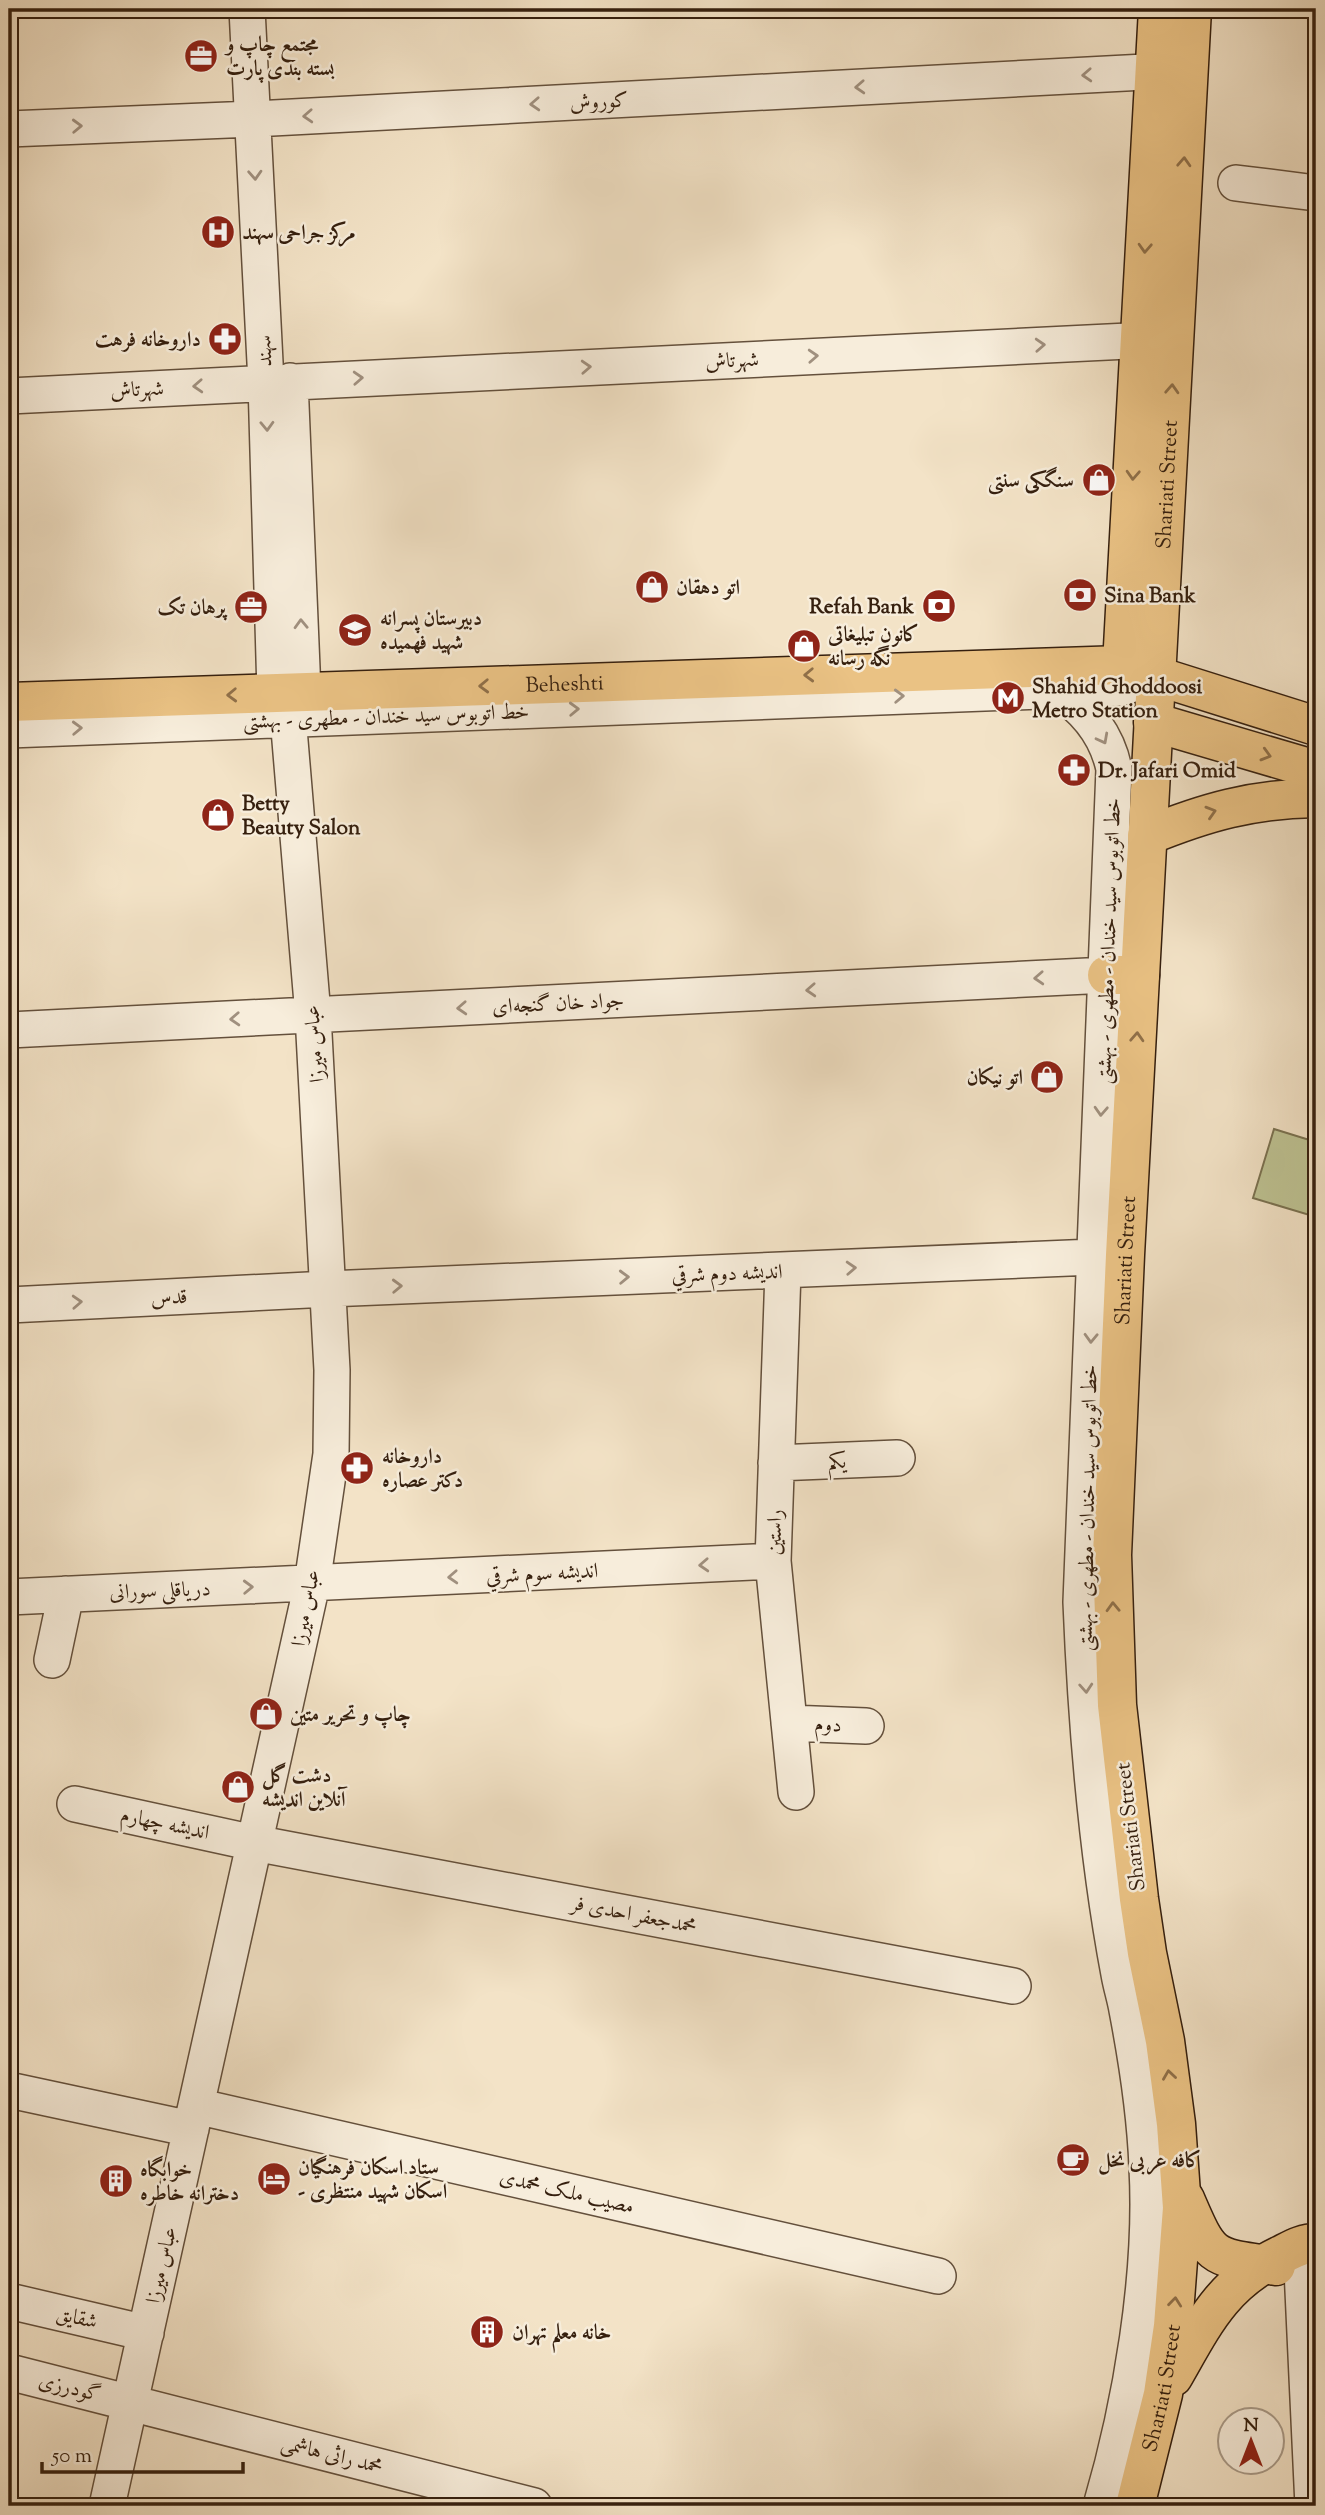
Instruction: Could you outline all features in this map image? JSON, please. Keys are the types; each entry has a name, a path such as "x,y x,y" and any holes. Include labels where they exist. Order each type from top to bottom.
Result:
{"main road":[{"name":"Shariati Street","path":"1158,9 1172,70"},
{"name":"Shariati Street","path":"1122,665 1157,340 1172,70 1192,9"},
{"name":"Shariati Street","path":"1135,2506 1163,2393 1179,2268 1181,2188 1176,2124 1164,2041 1139,1899 1117,1705 1112,1555 1110,1256 1124,975 1147,836 1157,677 1157,340"},
{"path":"1122,665 1316,726"},
{"name":"Beheshti","path":"9,702 288,700 1122,665"},
{"path":"1153,722 1316,770"},
{"path":"1147,836 1227,807 1316,798"},
{"path":"1181,2188 1202,2238 1220,2257 1262,2264 1312,2260"},
{"path":"1163,2393 1211,2310 1231,2288 1262,2264"}],"street":[{"name":"سهند","path":"247,9 253,119 278,382 288,700"},
{"name":"کوروش","path":"9,129 253,119 1172,70"},
{"path":"1236,183 1316,193"},
{"name":"شهرتاش","path":"9,396 1157,340"},
{"name":"خط اتوبوس سید خندان - مطهری - بهشتی","path":"9,730 288,700 1057,690 1120,688 1157,677"},
{"name":"خط اتوبوس سید خندان - مطهری - بهشتی","path":"1057,690 1089,717 1107,745 1114,769 1124,975"},
{"name":"عباس میرزا","path":"107,2506 312,1584 331,1454 332,1370 313,1015 288,700"},
{"name":"جواد خان گنجه‌ای","path":"9,1030 1124,975"},
{"name":"خط اتوبوس سید خندان - مطهری - بهشتی","path":"1101,2506 1126,2402 1144,2284 1148,2207 1143,2118 1101,1852 1083,1646 1082,1558 1110,1256"},
{"name":"انديشه دوم شرقي","path":"328,1289 1110,1256"},
{"name":"راستین","path":"783,1271 773,1561 796,1792"},
{"name":"قدس","path":"9,1305 328,1289"},
{"name":"یکم","path":"776,1463 897,1458"},
{"name":"اندیشه سوم شرقي","path":"312,1584 773,1561"},
{"name":"دریاقلی سورانی","path":"9,1597 312,1584"},
{"path":"52,1660 65,1594"},
{"name":"دوم","path":"789,1723 866,1726"},
{"name":"اندیشه چهارم","path":"75,1804 254,1843"},
{"name":"محمدجعفر احدی فر","path":"254,1843 1013,1986"},
{"name":"مصیب ملک محمدی","path":"9,2090 193,2117 937,2276"},
{"path":"1312,2260 1313,2506"},
{"name":"شقایق","path":"9,2301 146,2333"},
{"name":"گودرزی","path":"9,2372 130,2402"},
{"name":"محمد راثی هاشمی","path":"130,2402 534,2506"}],"green space":[{"path":"1274,1129 1316,1142 1316,1217 1253,1198"}],"place":[{"name":"مجتمع چاپ و بسته بندی پارت","path":"201,56"},
{"name":"مرکز جراحی سهند","path":"218,232"},
{"name":"داروخانه فرهت","path":"225,339"},
{"name":"سنگکی سنتی","path":"1099,480"},
{"name":"اتو دهقان","path":"652,587"},
{"name":"Sina Bank","path":"1080,595"},
{"name":"Refah Bank","path":"939,606"},
{"name":"پرهان تک","path":"251,607"},
{"name":"دبیرستان پسرانه شهید فهمیده","path":"355,630"},
{"name":"کانون تبلیغاتی نگه رسانه","path":"804,646"},
{"name":"Shahid Ghoddoosi Metro Station","path":"1008,698"},
{"name":"Dr. Jafari Omid","path":"1074,770"},
{"name":"Betty Beauty Salon","path":"218,815"},
{"name":"اتو نیکان","path":"1047,1077"},
{"name":"داروخانه دکتر عصاره","path":"357,1468"},
{"name":"چاپ و تحریر متین","path":"266,1714"},
{"name":"دشت گل آنلاین اندیشه","path":"238,1787"},
{"name":"کافه عربی نخل","path":"1073,2160"},
{"name":"ستاد اسکان فرهنگیان - اسکان شهید منتظری","path":"274,2179"},
{"name":"خوابگاه دخترانه خاطره","path":"116,2181"},
{"name":"خانه معلم تهران","path":"487,2332"}]}
